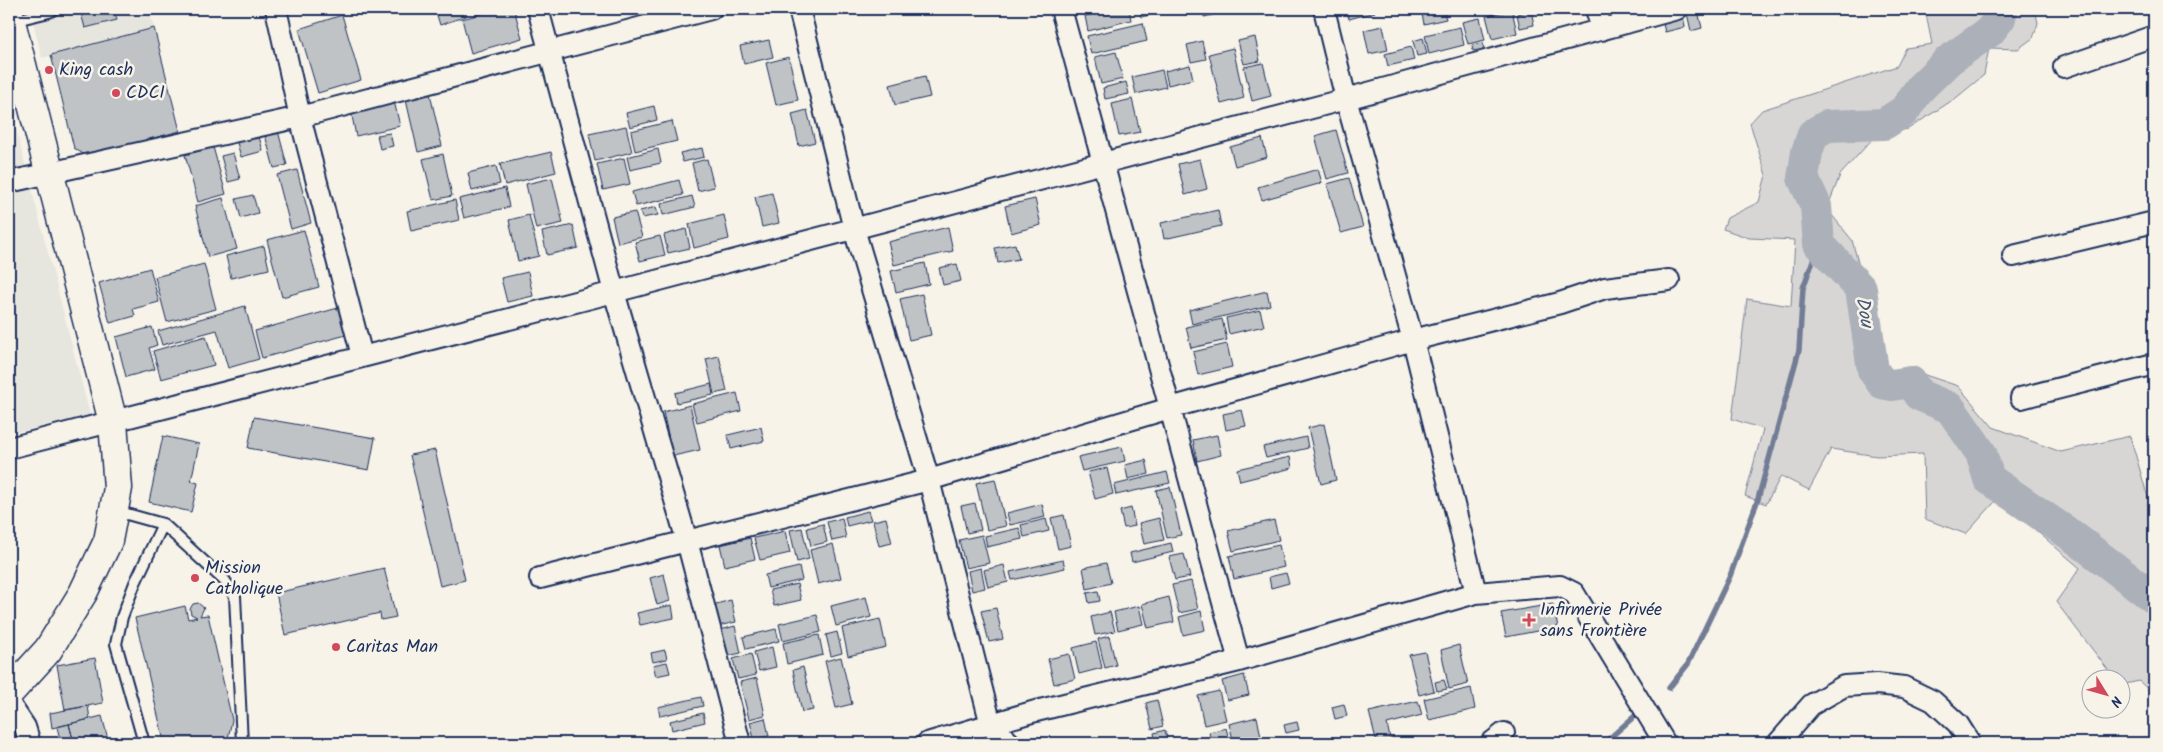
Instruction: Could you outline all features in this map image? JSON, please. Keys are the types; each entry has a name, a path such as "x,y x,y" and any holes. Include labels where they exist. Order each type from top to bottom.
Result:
{"main road":[{"path":"9,693 48,650 83,593 108,541 118,488 113,422 10,17"}],"street":[{"path":"276,9 300,117 362,356"},
{"path":"538,9 614,292 687,541 740,743"},
{"path":"9,182 300,117 549,50 711,9"},
{"path":"799,9 854,229 929,480 982,732"},
{"path":"1061,9 1239,660"},
{"path":"1324,9 1346,99 1413,340 1476,593"},
{"path":"1596,9 1602,30"},
{"path":"9,448 854,229 1677,9"},
{"path":"2064,68 2154,36"},
{"path":"2013,256 2154,222"},
{"path":"540,578 929,480 1170,408 1413,340 1560,303 1605,288 1670,280"},
{"path":"2020,398 2154,364"},
{"path":"926,743 982,732 1032,712 1239,660 1476,593 1560,586 1574,593 1665,743"},
{"path":"1778,743 1811,705 1844,686 1877,684 1904,687 1933,701 1958,724 1970,743"},
{"path":"9,702 25,727 30,743"},
{"path":"982,732 1010,743"}],"lane":[{"path":"10,17 49,12 54,9"},
{"path":"113,511 164,524 225,581 235,596 242,743"},
{"path":"144,743 116,644 122,617 135,583 164,524"}],"shaded area":[{"path":"30,9 149,9 154,28 42,58"},
{"path":"1925,9 2035,9 2038,23 2033,38 2018,49 1989,48 1984,75 1956,98 1908,129 1876,135 1840,175 1827,209 1852,240 1889,379 1925,375 1958,386 1993,427 2061,452 2130,436 2154,518 2154,695 2139,681 2130,683 2130,670 2108,670 2056,602 2080,568 2026,522 2030,514 2002,494 1966,534 1925,519 1923,454 1877,456 1831,449 1809,490 1781,476 1766,504 1745,496 1763,429 1732,419 1747,299 1791,306 1795,240 1749,238 1723,229 1727,218 1759,202 1766,175 1750,123 1762,110 1897,66 1906,48 1932,44"},
{"path":"9,102 90,415 9,434"}],"building":[{"path":"80,9 114,9 117,20 85,28"},
{"path":"435,9 464,9 466,16 440,25"},
{"path":"499,9 514,9 522,38 471,53 462,19"},
{"path":"1116,9 1129,9 1131,20 1088,31 1085,16"},
{"path":"1139,9 1166,9 1167,11 1141,17"},
{"path":"1203,9 1238,9 1204,17"},
{"path":"1346,9 1374,9 1375,12 1349,19"},
{"path":"1421,9 1443,9 1446,19 1424,24"},
{"path":"1512,10 1517,33 1492,39 1486,16"},
{"path":"1531,10 1534,25 1520,28 1517,14"},
{"path":"1698,11 1702,28 1691,31 1687,13"},
{"path":"342,15 361,80 318,93 299,29"},
{"path":"1683,15 1685,27 1665,32 1662,20"},
{"path":"1480,18 1485,40 1468,44 1462,22"},
{"path":"1143,23 1147,41 1091,54 1087,36"},
{"path":"1383,26 1388,50 1369,54 1364,30"},
{"path":"1460,27 1464,45 1429,54 1425,35"},
{"name":"CDCI","path":"154,28 180,131 86,156 74,148 51,55"},
{"path":"1255,37 1260,61 1244,64 1238,41"},
{"path":"1423,38 1427,54 1417,56 1413,41"},
{"path":"769,40 773,57 744,64 740,46"},
{"path":"1202,41 1206,59 1191,62 1187,45"},
{"path":"1483,43 1484,49 1473,51 1472,45"},
{"path":"1411,47 1414,60 1388,66 1385,54"},
{"path":"1233,48 1244,98 1221,104 1209,54"},
{"path":"1116,52 1123,79 1101,84 1095,57"},
{"path":"789,57 798,100 776,105 766,63"},
{"path":"1263,63 1271,96 1252,101 1244,67"},
{"path":"1190,65 1193,79 1168,85 1165,71"},
{"path":"1162,70 1166,87 1136,94 1132,77"},
{"path":"925,76 930,97 895,105 890,85"},
{"path":"1126,82 1129,94 1105,99 1103,88"},
{"path":"430,94 442,146 418,152 406,100"},
{"path":"1132,99 1140,132 1119,136 1112,104"},
{"path":"394,101 400,126 356,136 351,111"},
{"path":"654,106 657,120 630,127 626,113"},
{"path":"807,110 815,142 799,146 792,114"},
{"path":"672,121 677,141 635,151 631,131"},
{"path":"626,126 632,152 595,161 589,134"},
{"path":"1336,130 1348,173 1327,179 1315,136"},
{"path":"278,131 287,165 274,168 265,135"},
{"path":"258,133 263,151 241,157 236,139"},
{"path":"390,133 393,146 380,149 377,135"},
{"path":"1262,138 1267,157 1235,166 1230,147"},
{"path":"213,147 226,194 198,202 185,155"},
{"path":"702,148 704,157 683,162 680,153"},
{"path":"658,149 661,163 630,170 627,157"},
{"path":"551,152 556,172 505,185 500,164"},
{"path":"233,153 240,179 228,182 221,156"},
{"path":"443,154 452,196 433,200 423,159"},
{"path":"624,158 630,184 603,190 597,164"},
{"path":"707,159 714,187 698,191 692,163"},
{"path":"1200,159 1207,189 1185,195 1178,164"},
{"path":"496,166 500,184 472,191 468,173"},
{"path":"1318,169 1322,183 1262,200 1258,187"},
{"path":"297,170 311,223 291,229 277,175"},
{"path":"552,178 563,223 536,229 526,184"},
{"path":"1349,178 1363,227 1341,233 1327,184"},
{"path":"679,180 683,195 636,206 632,192"},
{"path":"505,188 509,207 464,218 459,199"},
{"path":"772,193 779,223 762,227 755,197"},
{"path":"253,195 258,213 241,218 236,199"},
{"path":"692,196 695,207 663,215 661,204"},
{"path":"223,198 237,249 208,257 195,206"},
{"path":"1035,199 1041,225 1011,233 1005,206"},
{"path":"455,200 459,220 411,231 407,211"},
{"path":"656,207 658,215 642,218 640,211"},
{"path":"1218,210 1221,226 1164,239 1161,223"},
{"path":"635,212 642,237 618,243 612,217"},
{"path":"529,215 539,256 518,261 509,220"},
{"path":"724,215 729,239 694,248 689,224"},
{"path":"573,225 578,248 547,255 542,232"},
{"path":"948,227 953,251 894,265 888,242"},
{"path":"686,229 690,248 668,253 664,235"},
{"path":"304,230 319,287 282,297 267,240"},
{"path":"660,236 665,255 640,261 635,242"},
{"path":"1015,244 1019,259 998,263 995,248"},
{"path":"264,246 269,269 231,278 226,256"},
{"path":"925,263 929,284 896,292 891,271"},
{"path":"204,264 216,309 167,322 155,277"},
{"path":"957,264 961,281 943,285 939,268"},
{"path":"150,268 159,302 133,309 135,316 110,323 99,283"},
{"path":"528,272 533,296 507,302 501,278"},
{"path":"1267,291 1270,305 1192,324 1189,310"},
{"path":"922,294 931,335 909,340 900,299"},
{"path":"245,306 259,359 228,368 217,330 162,345 158,331"},
{"path":"338,308 346,335 262,358 255,331"},
{"path":"1260,310 1264,326 1229,334 1226,318"},
{"path":"1222,319 1227,340 1191,348 1186,327"},
{"path":"152,327 157,345 149,348 155,369 126,377 116,337"},
{"path":"206,336 214,365 161,379 153,351"},
{"path":"1227,344 1232,367 1198,375 1193,352"},
{"path":"719,356 727,391 714,394 706,359"},
{"path":"711,384 713,395 677,403 675,393"},
{"path":"737,393 741,411 697,422 692,404"},
{"path":"690,405 700,450 673,456 663,412"},
{"path":"1242,410 1246,426 1226,430 1223,414"},
{"path":"254,417 375,438 369,470 248,448"},
{"path":"1324,424 1336,480 1321,484 1308,428"},
{"path":"761,427 764,441 731,449 728,435"},
{"path":"1217,435 1221,455 1197,461 1193,440"},
{"path":"163,436 199,444 191,481 198,483 191,512 149,502"},
{"path":"1306,437 1308,448 1266,458 1263,447"},
{"path":"1122,447 1125,461 1082,471 1078,457"},
{"path":"435,450 465,580 440,586 410,455"},
{"path":"1290,457 1292,468 1240,481 1237,469"},
{"path":"1146,460 1149,474 1128,479 1125,465"},
{"path":"1107,468 1113,494 1095,499 1088,472"},
{"path":"1167,472 1170,483 1116,495 1114,485"},
{"path":"995,479 1006,526 987,530 976,483"},
{"path":"1170,487 1181,535 1167,538 1156,490"},
{"path":"975,503 981,530 967,533 961,506"},
{"path":"1042,504 1045,517 1010,525 1007,513"},
{"path":"1131,508 1135,526 1124,528 1120,511"},
{"path":"868,511 871,520 847,526 845,517"},
{"path":"1064,515 1071,546 1058,549 1051,518"},
{"path":"842,518 846,538 832,541 827,522"},
{"path":"886,518 892,543 879,546 873,521"},
{"path":"1159,518 1164,540 1144,544 1139,523"},
{"path":"1046,519 1049,531 1024,537 1021,525"},
{"path":"1274,520 1279,540 1233,551 1228,531"},
{"path":"823,524 827,542 811,546 807,528"},
{"path":"802,528 809,559 797,562 790,530"},
{"path":"1019,528 1022,539 987,547 985,536"},
{"path":"785,531 790,553 760,560 754,538"},
{"path":"982,535 989,563 966,568 959,540"},
{"path":"750,538 755,559 725,566 720,545"},
{"path":"1171,543 1173,552 1132,562 1130,553"},
{"path":"833,544 841,578 818,584 810,550"},
{"path":"1279,545 1284,567 1234,579 1229,556"},
{"path":"1184,554 1190,577 1175,580 1169,557"},
{"path":"1063,560 1065,568 1012,580 1010,572"},
{"path":"1106,563 1111,583 1087,589 1083,568"},
{"path":"1004,565 1008,582 988,587 984,570"},
{"path":"799,567 802,580 768,588 765,575"},
{"path":"384,568 396,617 381,620 380,613 285,635 276,593"},
{"path":"981,568 985,588 972,591 968,571"},
{"path":"1286,573 1289,583 1271,588 1269,577"},
{"path":"664,574 670,601 657,605 650,578"},
{"path":"1191,581 1198,609 1179,613 1172,585"},
{"path":"797,584 801,600 774,606 770,590"},
{"path":"1098,591 1100,601 1089,603 1087,593"},
{"path":"866,597 871,617 836,626 831,606"},
{"path":"1169,597 1174,622 1148,628 1142,604"},
{"path":"731,600 736,622 714,627 709,606"},
{"path":"198,603 204,608 200,616 208,615 232,720 227,743 168,743 163,737 135,618 185,606 188,619 197,617 191,614 190,609 193,604"},
{"name":"Infirmerie Privée sans Frontière","path":"1553,604 1558,627 1506,637 1501,613"},
{"path":"672,605 674,618 640,625 637,613"},
{"path":"1139,606 1143,624 1118,630 1114,612"},
{"path":"996,608 1003,639 989,642 981,611"},
{"path":"1201,611 1205,630 1183,635 1179,617"},
{"path":"1110,612 1115,631 1095,635 1091,617"},
{"path":"817,615 821,632 783,641 779,624"},
{"path":"880,619 886,647 848,656 842,628"},
{"path":"735,626 741,653 723,657 717,631"},
{"path":"776,629 779,641 746,649 743,637"},
{"path":"837,632 842,653 831,656 826,635"},
{"path":"819,635 823,655 787,664 783,643"},
{"path":"1109,636 1116,665 1105,668 1098,639"},
{"path":"1096,642 1102,668 1079,674 1073,648"},
{"path":"1459,645 1468,684 1449,689 1441,650"},
{"path":"772,647 776,667 759,671 754,652"},
{"path":"665,650 667,659 653,662 651,653"},
{"path":"1425,652 1434,691 1419,695 1409,655"},
{"path":"751,654 756,675 738,679 733,659"},
{"path":"1069,654 1075,679 1054,684 1048,659"},
{"path":"841,657 852,704 836,708 825,661"},
{"path":"95,658 103,703 65,710 57,665"},
{"path":"667,662 670,673 656,676 653,665"},
{"path":"803,667 813,710 802,712 793,670"},
{"path":"1244,675 1249,695 1227,700 1222,681"},
{"path":"757,678 765,715 749,719 740,682"},
{"path":"1444,680 1447,689 1437,691 1435,682"},
{"path":"1471,688 1475,709 1429,720 1424,699"},
{"path":"1219,691 1226,720 1204,725 1198,696"},
{"path":"701,697 703,706 660,716 658,707"},
{"path":"1157,700 1163,726 1152,729 1146,703"},
{"path":"1418,701 1422,715 1387,724 1391,743 1377,743 1369,712"},
{"path":"1344,704 1347,716 1335,719 1332,707"},
{"path":"88,706 90,719 52,728 50,713"},
{"path":"703,713 705,722 672,730 670,721"},
{"path":"102,716 109,743 74,743 69,724"},
{"path":"1257,717 1261,737 1234,743 1229,724"},
{"path":"765,718 769,736 754,739 750,722"},
{"path":"1297,722 1299,730 1286,733 1284,725"},
{"path":"69,724 74,743 61,743 57,727"},
{"path":"1226,728 1230,743 1211,743 1209,732"},
{"path":"1165,730 1168,743 1156,743 1154,733"}],"waterway":[{"name":"Dou","path":"2002,9 2000,18 1989,32 1949,60 1921,87 1904,111 1884,124 1827,126 1813,134 1807,152 1803,178 1816,206 1819,244 1861,289 1873,370 1882,383 1892,385 1911,382 1919,395 1950,408 1981,453 1989,479 2075,538 2154,598"},
{"path":"1669,688 1688,664 1730,576 1758,499 1799,350 1803,288 1819,244"},
{"path":"1604,743 1637,714"}],"place":[{"name":"King cash","path":"49,70"},
{"name":"CDCI","path":"116,93"},
{"name":"Mission Catholique","path":"195,578"},
{"name":"Infirmerie Privée sans Frontière","path":"1529,620"},
{"name":"Caritas Man","path":"336,647"}]}
